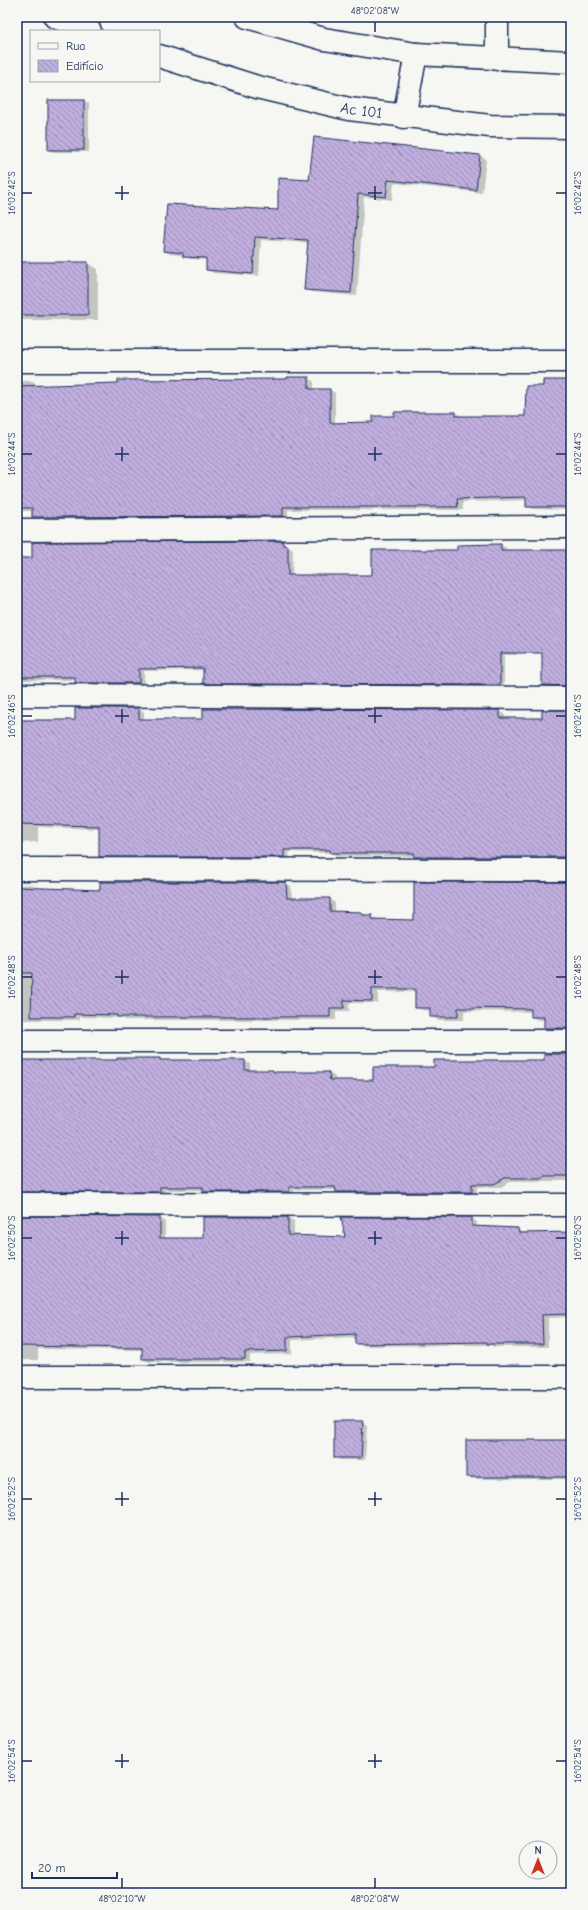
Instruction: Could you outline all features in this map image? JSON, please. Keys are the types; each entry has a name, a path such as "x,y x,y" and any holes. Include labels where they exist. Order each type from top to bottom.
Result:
{"street":[{"path":"55,17 88,30"},
{"path":"247,17 324,39 416,54 571,62"},
{"path":"497,17 497,59"},
{"path":"404,117 416,54"},
{"name":"Ac 101","path":"160,56 257,87 349,109 404,117 490,126 571,127"},
{"path":"17,361 571,361"},
{"path":"17,530 571,527"},
{"path":"17,695 571,698"},
{"path":"17,869 571,870"},
{"path":"17,1041 571,1041"},
{"path":"17,1204 571,1205"},
{"path":"17,1377 571,1377"}],"building":[{"path":"48,100 84,100 84,150 48,150"},
{"path":"314,137 480,155 476,190 388,180 386,197 358,194 351,293 304,290 308,240 255,237 253,274 206,270 206,258 183,257 183,253 163,251 167,204 278,210 278,178 309,180"},
{"path":"17,262 88,262 88,315 17,315"},
{"path":"287,377 309,377 309,389 330,389 330,423 373,422 373,416 394,416 394,412 456,412 456,416 525,416 526,386 543,386 543,380 571,380 571,507 526,507 526,497 457,499 458,507 283,507 283,516 32,517 32,508 17,508 17,386 118,383 118,380 287,379"},
{"path":"283,541 283,545 288,546 288,575 372,575 372,550 457,550 457,545 501,544 501,550 571,550 571,686 542,685 542,653 500,653 500,685 203,684 203,668 139,669 139,683 75,683 75,677 17,677 17,558 32,558 32,542"},
{"path":"75,708 139,708 139,719 203,719 203,709 500,710 500,718 542,718 542,710 571,710 571,845 568,845 568,857 414,857 414,853 331,853 330,850 284,850 284,857 99,857 99,826 17,824 17,720 75,720"},
{"path":"100,882 286,882 287,898 330,898 330,911 362,912 362,915 372,915 372,919 414,920 414,882 568,882 568,890 571,890 571,1028 544,1028 544,1017 531,1017 531,1009 458,1008 458,1017 430,1017 430,1008 415,1008 415,989 372,989 372,1001 344,1000 344,1008 330,1008 330,1017 117,1017 117,1015 74,1014 74,1017 31,1017 32,973 17,973 17,887 100,890"},
{"path":"544,1054 571,1054 571,1176 505,1178 494,1184 472,1184 472,1192 336,1192 335,1187 289,1187 289,1192 203,1192 203,1187 160,1187 160,1192 17,1192 17,1060 117,1060 117,1058 160,1058 160,1060 245,1060 245,1070 273,1070 273,1072 329,1072 330,1080 373,1080 373,1067 434,1067 434,1060 544,1060"},
{"path":"17,1216 160,1217 160,1238 203,1238 203,1217 288,1217 288,1235 345,1237 341,1217 472,1217 472,1226 518,1228 519,1233 571,1232 571,1314 542,1315 543,1344 487,1344 487,1342 355,1344 355,1334 287,1337 287,1351 245,1352 245,1359 142,1359 142,1348 17,1346"},
{"path":"334,1421 363,1421 361,1458 334,1458"},
{"path":"466,1440 571,1440 571,1477 466,1477"}]}
